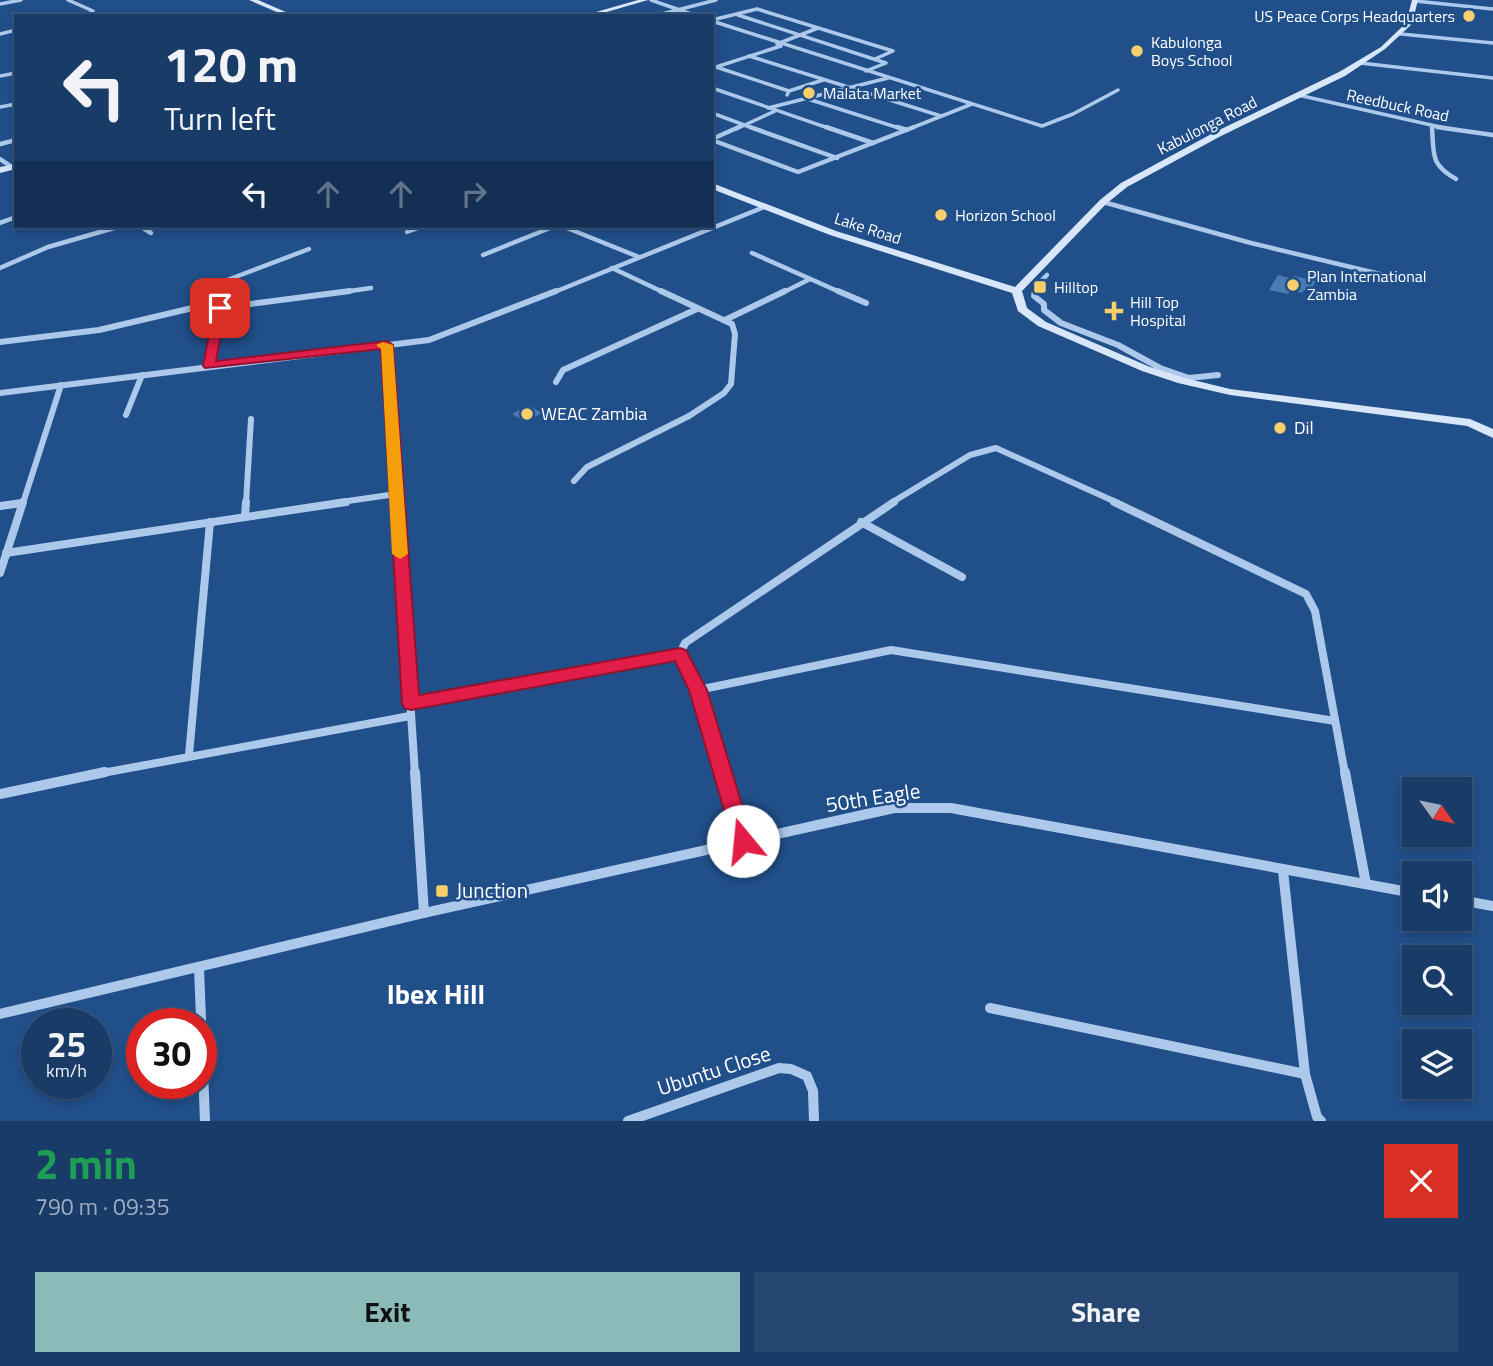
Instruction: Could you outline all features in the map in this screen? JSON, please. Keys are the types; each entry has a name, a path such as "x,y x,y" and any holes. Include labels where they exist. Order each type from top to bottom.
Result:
{"main road":[{"path":"252,0 287,14"},
{"path":"592,14 645,0"},
{"path":"1401,34 1409,24 1415,1"},
{"name":"Kabulonga Road","path":"1017,291 1103,202 1145,173 1360,63 1401,34"},
{"path":"0,170 14,167"},
{"name":"Lake Road","path":"714,187 853,240 1017,291"},
{"path":"1017,291 1022,309 1042,324 1146,369 1182,381 1230,392 1451,419 1493,434"}],"street":[{"path":"0,4 21,0"},
{"path":"68,0 93,11 89,14"},
{"path":"651,0 692,14"},
{"path":"660,14 716,0"},
{"path":"1415,1 1493,9"},
{"path":"714,21 757,9 893,51 876,59"},
{"path":"737,15 886,63 866,71"},
{"path":"714,22 1046,126 1109,97 1118,90"},
{"path":"714,68 818,27"},
{"path":"1401,34 1493,43"},
{"path":"749,56 942,116"},
{"path":"1360,63 1493,78"},
{"path":"714,68 789,91 824,80"},
{"path":"768,108 888,78"},
{"path":"714,89 874,143"},
{"path":"789,91 787,94 794,101"},
{"name":"Reedbuck Road","path":"1298,95 1432,126 1493,135"},
{"path":"808,99 908,130"},
{"path":"714,140 795,172 804,171 972,104"},
{"path":"714,138 776,110"},
{"path":"714,114 838,158"},
{"path":"1432,126 1434,159 1438,169 1456,180"},
{"path":"0,159 14,167"},
{"path":"1103,202 1264,246 1388,276"},
{"path":"714,227 764,207"},
{"path":"0,268 48,247 114,228"},
{"path":"143,228 151,233"},
{"path":"407,232 418,228"},
{"path":"483,256 550,228"},
{"path":"567,228 640,257"},
{"path":"0,393 429,340 712,228"},
{"path":"201,306 203,291 209,286 309,249"},
{"path":"752,253 866,303"},
{"path":"574,481 587,467 710,404 729,390 735,334 732,324 612,268"},
{"path":"1047,275 1035,287 1034,296 1044,304 1044,310 1061,323 1118,345 1143,361 1189,378 1218,375"},
{"path":"725,320 810,279"},
{"path":"0,342 99,330 201,306 220,308 371,288"},
{"path":"209,366 220,308"},
{"path":"556,382 563,370 697,309"},
{"path":"387,345 424,913"},
{"path":"126,415 142,375"},
{"path":"0,573 61,385"},
{"path":"246,517 251,419"},
{"path":"680,654 685,643 694,635 862,522 970,455 985,449 1007,451 1306,594 1315,611 1366,884"},
{"path":"6,553 396,494"},
{"path":"0,506 22,503"},
{"path":"188,755 210,522"},
{"path":"862,522 962,577"},
{"path":"698,690 891,650 1335,721"},
{"path":"411,703 680,654"},
{"path":"680,654 698,690 743,841"},
{"path":"0,794 188,755 410,716"},
{"name":"50th Eagle","path":"0,1014 424,913 894,808 934,806 1402,891"},
{"path":"1283,870 1305,1074 1317,1117 1321,1121"},
{"path":"1472,902 1493,906"},
{"path":"200,968 205,1121"},
{"path":"990,1008 1305,1074"},
{"name":"Ubuntu Close","path":"628,1121 779,1068 794,1068 808,1076 814,1090 814,1121"}],"building":[{"name":"Plan International Zambia","path":"1278,275 1316,281 1310,291 1304,290 1302,293 1290,290 1288,294 1269,290"},
{"name":"WEAC Zambia","path":"528,405 542,413 525,422 512,414"}],"slow traffic":[{"path":"383,345 387,345 400,554"}],"place":[{"name":"US Peace Corps Headquarters","path":"1469,16"},
{"name":"Kabulonga Boys School","path":"1137,51"},
{"name":"Malata Market","path":"809,93"},
{"name":"Horizon School","path":"941,215"},
{"name":"Plan International Zambia","path":"1293,285"},
{"name":"Hilltop","path":"1040,287"},
{"name":"Hill Top Hospital","path":"1114,311"},
{"name":"WEAC Zambia","path":"527,414"},
{"name":"Dil","path":"1280,428"},
{"name":"Junction","path":"442,891"}],"district":[{"name":"Ibex Hill","path":"436,994"}],"route":[{"path":"220,308 209,366 387,345 411,703 680,654 698,690 743,841"}]}
